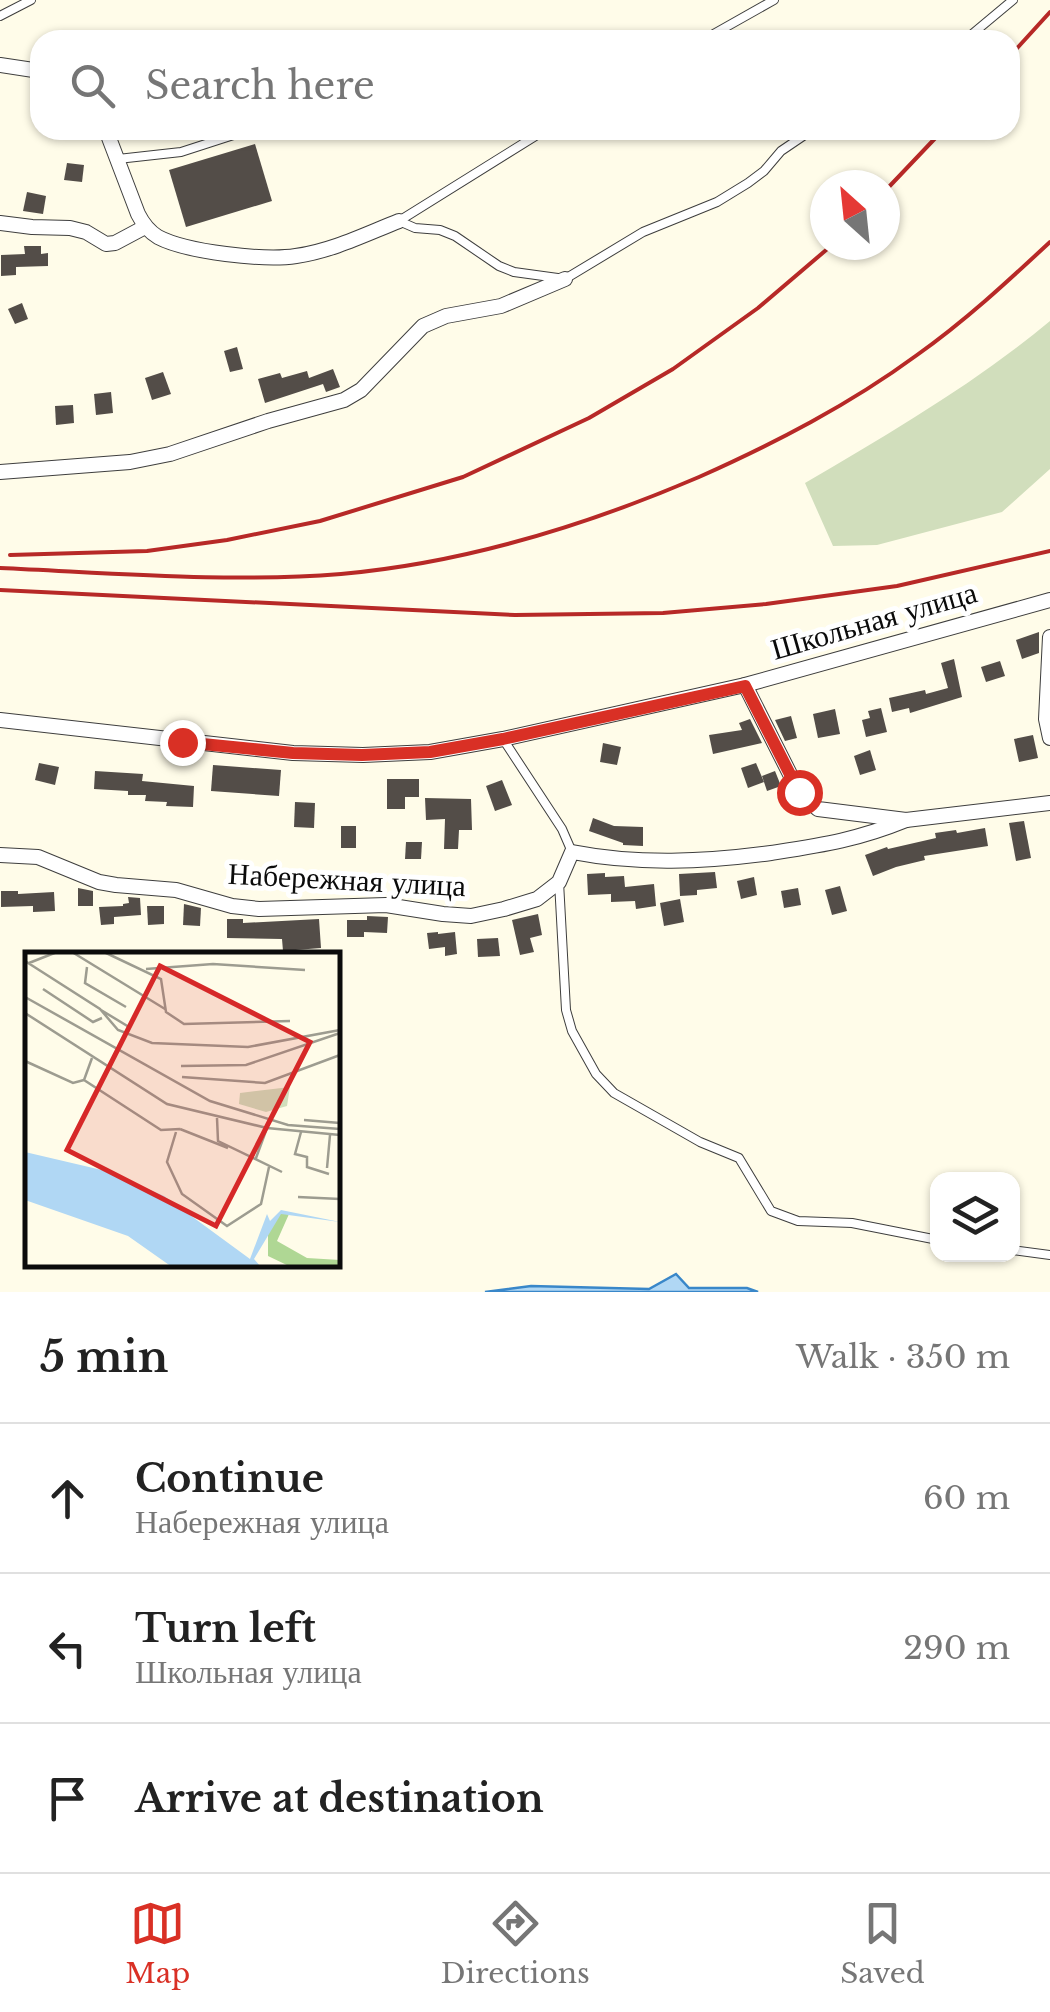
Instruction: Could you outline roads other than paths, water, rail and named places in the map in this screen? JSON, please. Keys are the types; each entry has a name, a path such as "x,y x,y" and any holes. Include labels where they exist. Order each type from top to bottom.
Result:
{"street":[{"path":"0,65 30,70"},
{"path":"109,140 145,226 160,238 268,259 326,250 399,221"},
{"path":"0,223 70,228 106,244 145,226"},
{"path":"0,472 130,462 170,454 344,400 361,390 424,326 446,316 501,306 565,279"},
{"name":"Школьная улица","path":"0,720 293,753 430,752 745,686 1050,600"},
{"path":"1050,637 1046,718 1050,738"},
{"path":"745,686 799,792 818,810 906,820 1050,804"},
{"path":"559,882 572,852 614,860 672,862 728,858 837,843 868,836 906,820"},
{"name":"Набережная улица","path":"0,855 51,860 100,882 176,890 232,906 259,909 386,904 471,916 536,899 559,882"}],"lane":[{"path":"0,16 31,0"},
{"path":"721,30 774,0"},
{"path":"977,30 1013,0"},
{"path":"116,159 181,152 219,140"},
{"path":"399,221 529,140"},
{"path":"399,221 455,236 514,272 565,279 643,232 717,202 764,171 798,140"},
{"path":"503,739 562,829 572,852"},
{"path":"559,882 566,1010 572,1031 596,1074 614,1093 700,1142 739,1158 771,1211 798,1222 852,1222 930,1238"},
{"path":"1020,1251 1050,1255"}],"water":[{"path":"676,1274 689,1288 747,1288 758,1292 485,1292 531,1286 649,1289"}],"railway":[{"path":"1020,45 1050,12"},
{"path":"900,175 933,140"},
{"path":"0,568 299,577 387,569 524,540 699,477 838,407 952,329 1050,242"},
{"path":"10,555 147,551 227,540 320,521 463,477 589,418 673,369 758,308 814,260"},
{"path":"0,590 515,615 663,613 897,586 1050,551"}]}
